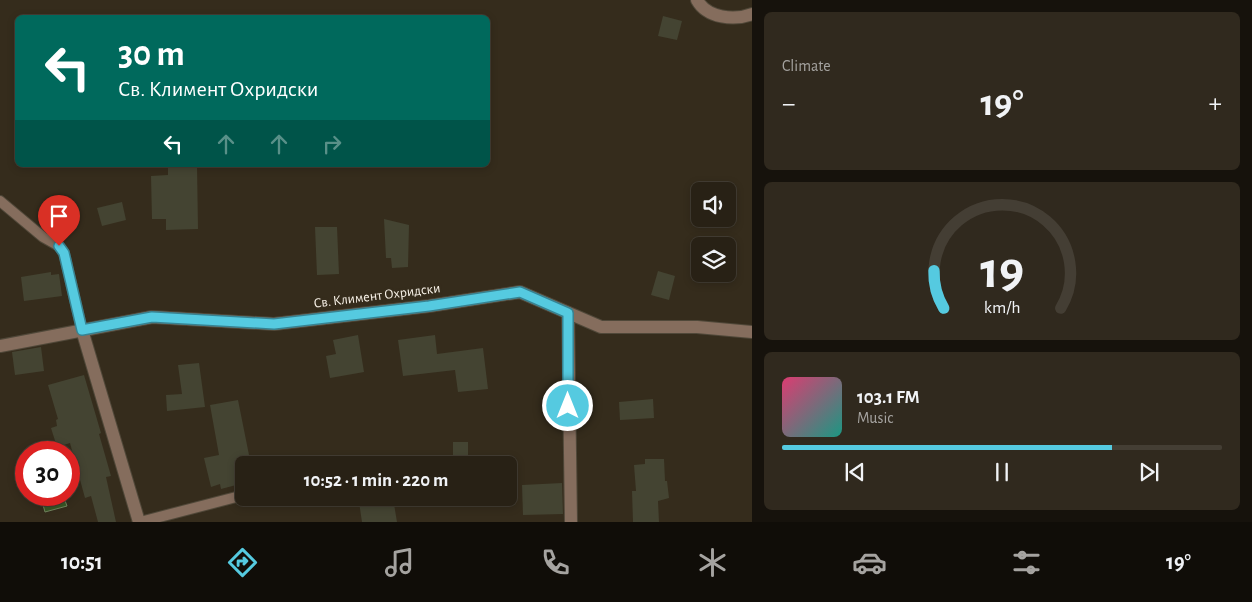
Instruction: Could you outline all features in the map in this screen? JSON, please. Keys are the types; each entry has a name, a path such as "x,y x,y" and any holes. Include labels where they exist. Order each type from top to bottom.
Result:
{"street":[{"path":"698,0 701,7 716,16 752,14"},
{"name":"Св. Климент Охридски","path":"0,346 152,317 274,324 429,306 520,292 601,327 696,327 752,332"},
{"path":"568,313 571,522"},
{"path":"82,330 139,522"}],"lane":[{"path":"0,201 42,237 59,246 64,253 82,330"},
{"path":"139,522 235,496"}],"shaded area":[{"path":"43,506 67,506 45,512"}],"building":[{"path":"663,16 682,21 677,40 658,36"},
{"path":"168,167 197,167 198,229 166,230 166,219 152,219 151,176 168,175"},
{"path":"122,202 126,220 102,226 97,208"},
{"path":"384,219 409,225 408,267 392,268 391,258 386,258"},
{"path":"315,227 337,227 339,274 317,275"},
{"path":"658,271 675,276 669,300 651,295"},
{"path":"51,272 51,275 59,274 62,296 24,301 21,277"},
{"path":"358,335 364,372 330,378 326,356 336,354 333,340"},
{"path":"435,335 437,354 483,348 488,389 458,392 455,370 403,376 398,340"},
{"path":"41,347 44,371 15,375 12,352"},
{"path":"199,363 205,407 167,411 166,395 182,394 178,365"},
{"path":"84,375 111,476 106,477 116,522 98,522 91,496 85,498 80,480 80,441 55,441 51,428 57,426 56,420 58,419 48,385"},
{"path":"653,399 654,418 620,420 619,402"},
{"path":"238,400 249,456 235,456 235,485 221,489 220,484 211,487 204,458 219,455 210,405"},
{"path":"453,442 468,442 468,456 453,456"},
{"path":"645,459 664,459 665,481 667,481 669,498 658,501 659,522 633,522 632,491 636,491 634,465 645,464"},
{"path":"562,483 563,514 523,515 522,485"},
{"path":"360,506 394,506 397,522 362,522"}],"route":[{"path":"59,246 64,253 82,330 152,317 274,324 429,306 520,292 568,313 568,406"}]}
